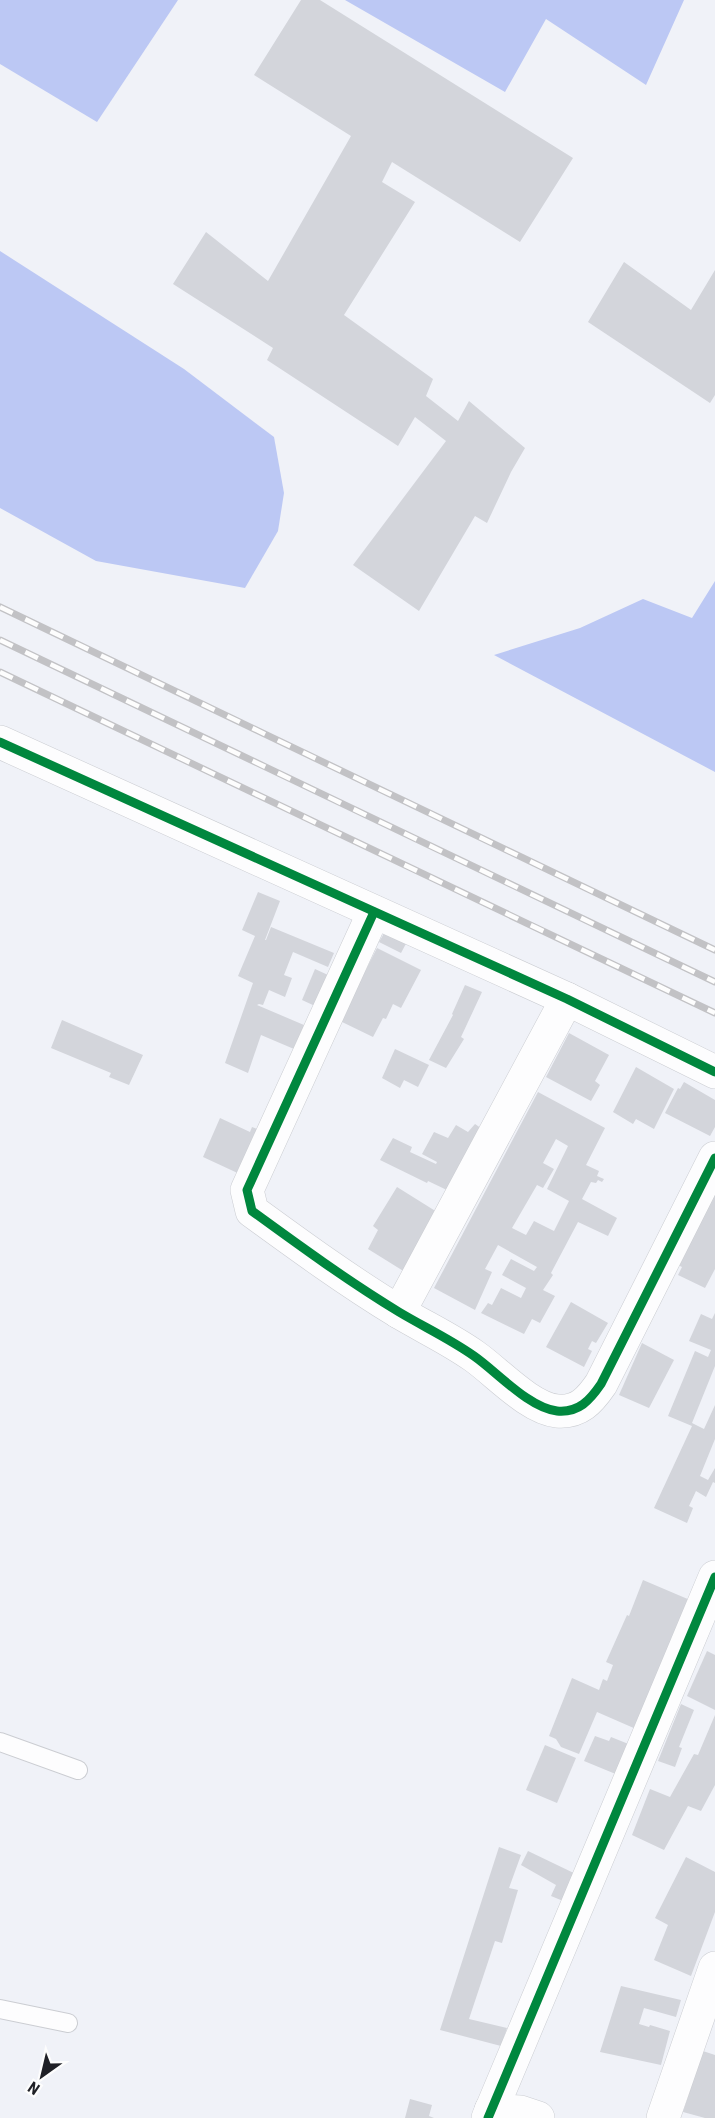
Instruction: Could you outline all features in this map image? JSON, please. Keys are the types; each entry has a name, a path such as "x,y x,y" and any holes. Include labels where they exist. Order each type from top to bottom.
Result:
{"street":[{"path":"0,742 567,999 715,1072"},
{"path":"374,912 247,1190 252,1211 316,1258 399,1312 475,1357 537,1403 556,1411 574,1410 589,1402 601,1384 715,1158"},
{"path":"399,1312 567,999"},
{"path":"538,2118 520,2112 490,2114 715,1577"},
{"path":"663,2118 715,1968"}],"lane":[{"path":"0,1742 78,1770"},
{"path":"0,2008 68,2023"}],"shaded area":[{"path":"0,0 178,0 97,122 0,64"},
{"path":"345,0 684,0 646,85 546,19 505,92"},
{"path":"0,251 184,369 274,437 284,493 278,531 245,588 96,561 0,508"},
{"path":"715,581 715,772 494,655 580,628 643,599 692,618"}],"building":[{"path":"301,0 320,0 573,158 520,242 392,162 382,182 415,202 344,315 433,379 426,396 458,421 469,401 525,448 487,523 475,516 419,611 353,565 446,441 415,417 398,446 267,360 273,348 173,284 206,232 268,281 351,136 254,75"},
{"path":"624,262 691,310 715,270 715,395 710,403 588,322"},
{"path":"258,892 280,901 265,940 271,927 334,953 328,967 293,952 284,975 292,978 285,997 269,990 263,1005 257,1005 304,1025 294,1049 261,1035 248,1073 225,1063 253,983 238,976 255,936 242,930"},
{"path":"387,928 409,938 401,953 379,942"},
{"path":"377,948 421,970 401,1008 393,1004 373,1037 340,1021"},
{"path":"315,969 328,975 315,1006 302,1000"},
{"path":"465,985 482,992 461,1037 464,1039 446,1068 429,1060 453,1015"},
{"path":"62,1020 143,1055 129,1085 109,1077 111,1073 51,1048"},
{"path":"569,1033 609,1055 595,1081 600,1085 591,1101 546,1077"},
{"path":"395,1049 429,1065 418,1087 404,1080 400,1088 382,1078"},
{"path":"636,1067 674,1089 654,1129 636,1119 633,1124 613,1112"},
{"path":"684,1082 715,1100 715,1127 710,1136 665,1113 678,1088 680,1089"},
{"path":"538,1092 605,1128 586,1165 599,1171 597,1176 604,1179 602,1182 598,1180 596,1183 591,1182 582,1199 617,1218 608,1236 578,1222 551,1273 553,1275 543,1290 555,1296 540,1323 532,1319 524,1334 481,1313 488,1303 492,1305 501,1288 521,1298 526,1288 502,1275 511,1259 534,1271 537,1267 498,1245 485,1269 492,1272 475,1310 434,1288","holes":["556,1139 568,1146 547,1189 569,1201 554,1231 534,1221 526,1235 512,1228 537,1185 543,1188 554,1169 543,1163"]},
{"path":"220,1118 250,1132 252,1127 262,1131 244,1176 203,1157"},
{"path":"475,1124 488,1133 451,1192 380,1160 393,1138 412,1147 410,1152 436,1164 437,1162 422,1154 434,1132 448,1138 456,1125 468,1132"},
{"path":"397,1187 437,1212 405,1272 368,1249 378,1230 373,1226"},
{"path":"715,1188 715,1269 705,1288 678,1275 682,1267 678,1265"},
{"path":"571,1302 608,1323 596,1343 592,1341 588,1349 592,1351 584,1367 546,1347"},
{"path":"715,1313 715,1366 692,1423 704,1429 715,1405 715,1439 700,1476 708,1480 715,1468 715,1483 713,1482 706,1497 696,1491 689,1506 693,1508 687,1523 654,1508 692,1426 668,1416 695,1351 708,1357 711,1350 689,1341 701,1314 712,1319"},
{"path":"642,1343 674,1360 649,1408 619,1395"},
{"path":"643,1580 690,1600 636,1729 597,1712 579,1754 561,1747 556,1739 549,1736 572,1678 599,1690 603,1679 607,1681 613,1665 606,1662 627,1615 629,1616"},
{"path":"707,1651 715,1655 715,1710 687,1696"},
{"path":"681,1704 694,1710 679,1747 682,1748 675,1767 658,1761"},
{"path":"715,1715 715,1785 701,1811 688,1806 664,1850 632,1835 650,1789 670,1797 694,1754 698,1755"},
{"path":"595,1736 609,1741 611,1737 631,1745 618,1775 584,1761"},
{"path":"545,1745 576,1758 557,1803 526,1790"},
{"path":"499,1847 521,1855 509,1888 518,1890 502,1943 495,1941 469,2019 507,2028 501,2046 440,2030"},
{"path":"528,1851 580,1876 568,1903 551,1896 556,1885 521,1865"},
{"path":"686,1857 715,1872 715,1912 691,1976 654,1960 668,1925 655,1918"},
{"path":"621,1986 681,2000 676,2017 644,2008 639,2024 670,2031 661,2065 600,2052"},
{"path":"703,2051 715,2055 715,2118 705,2118 683,2112"},
{"path":"410,2099 432,2105 429,2116 434,2118 405,2118"}],"railway":[{"path":"0,607 715,950"},
{"path":"0,640 715,982"},
{"path":"0,672 715,1013"}],"cycle path":[{"path":"0,742 567,999 715,1072"},
{"path":"374,912 247,1190 252,1211 288,1237 380,1300 465,1350 535,1403 557,1411 572,1410 588,1400 601,1384 715,1158"},
{"path":"488,2118 715,1577"}]}
